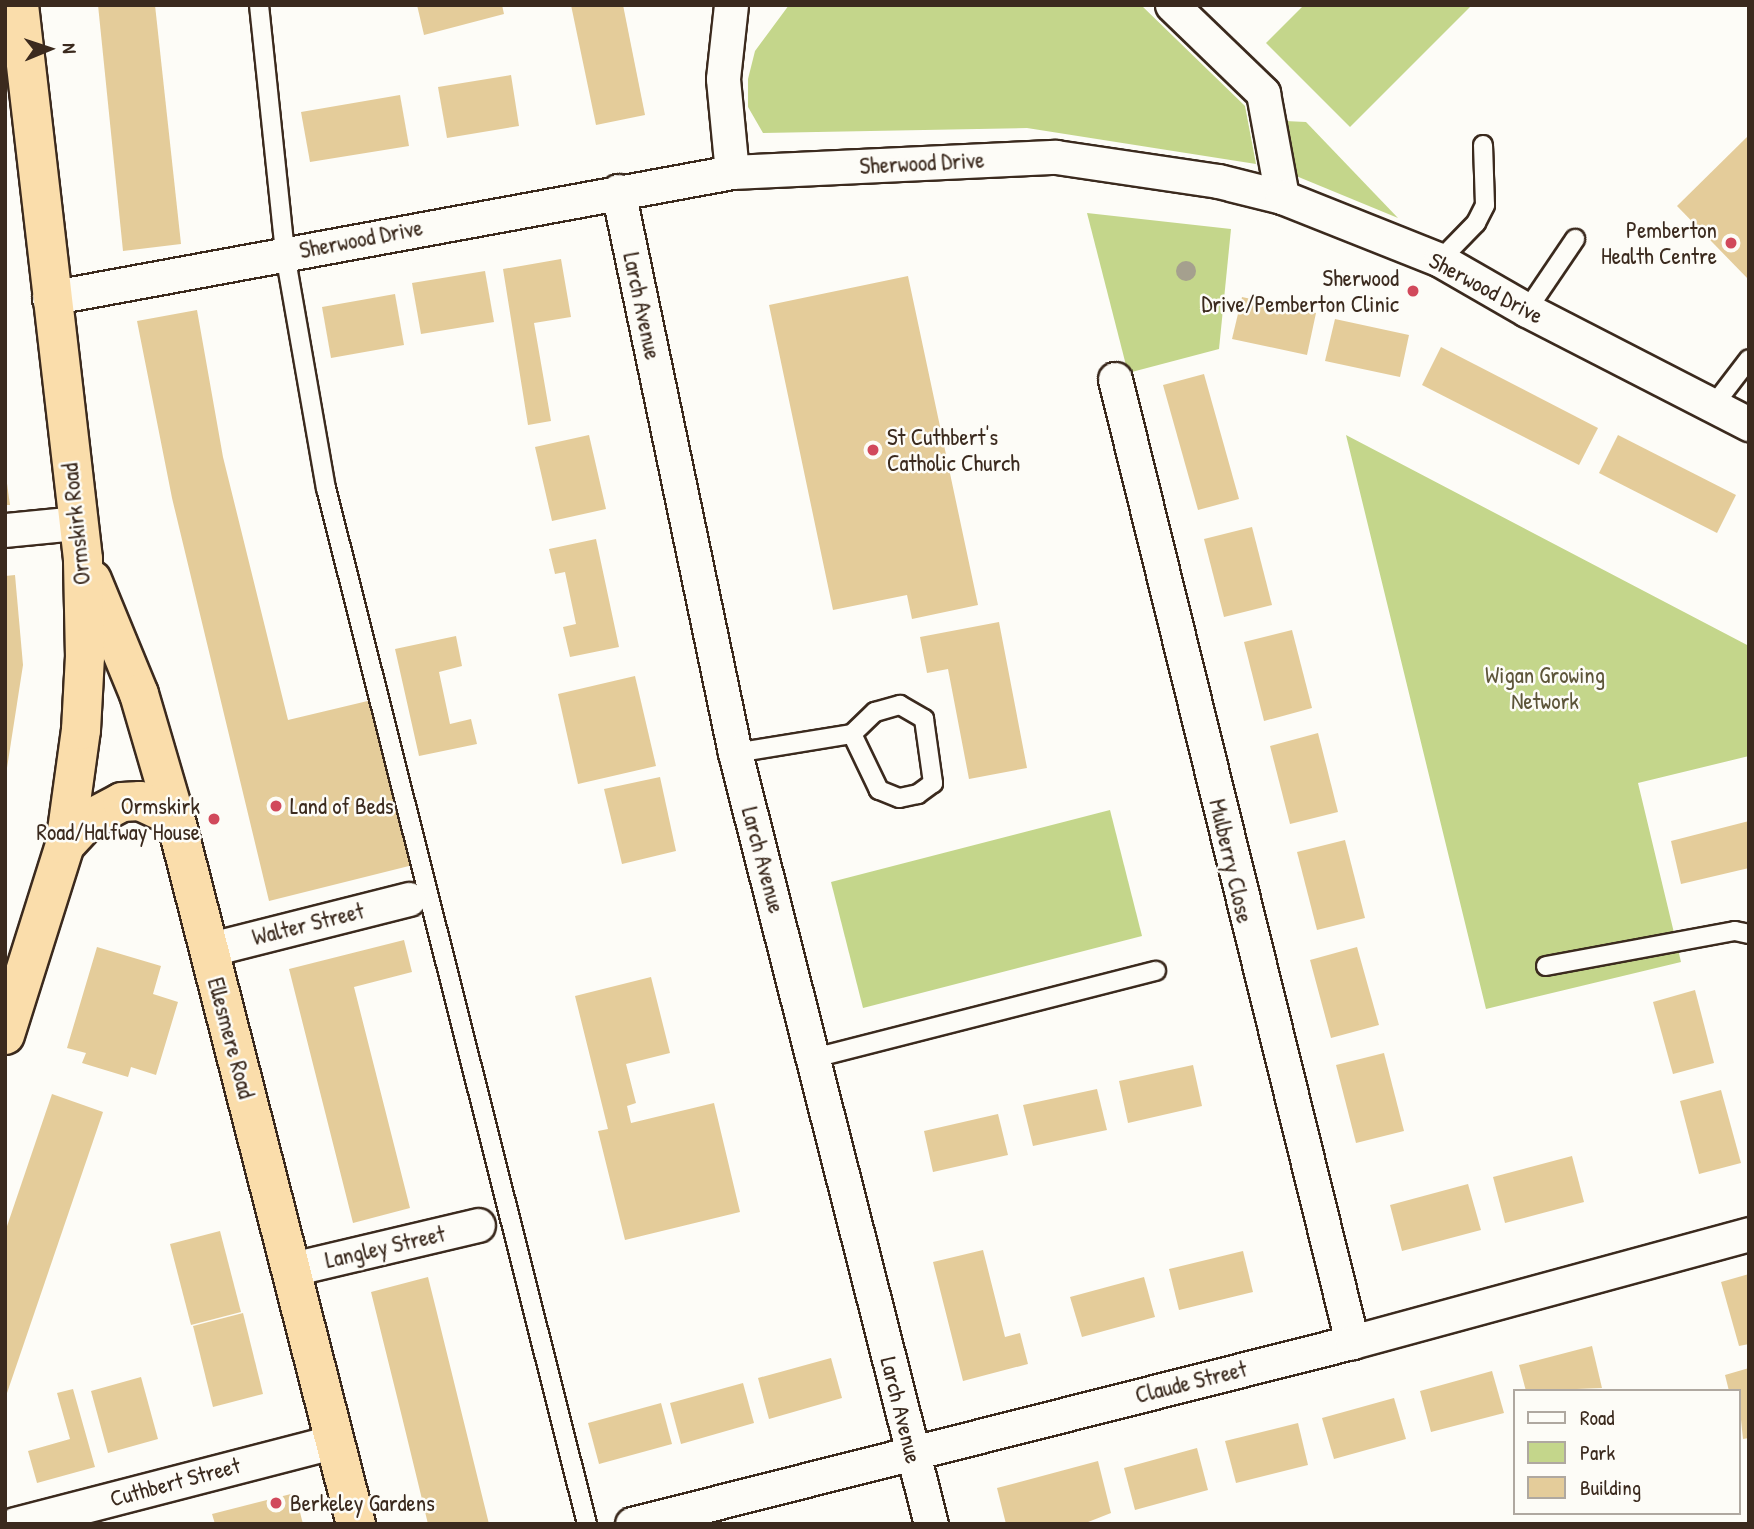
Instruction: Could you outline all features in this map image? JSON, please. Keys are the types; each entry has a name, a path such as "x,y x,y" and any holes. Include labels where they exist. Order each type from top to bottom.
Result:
{"highway":[{"name":"Ormskirk Road","path":"5,1035 65,845 82,730 80,541 49,298 19,5"},
{"name":"Ellesmere Road","path":"80,541 139,694 175,817 337,1441 356,1524"},
{"path":"65,845 95,814 121,802 139,802 175,817"}],"street":[{"path":"731,5 723,79 732,172"},
{"path":"1172,5 1263,93 1282,197"},
{"name":"Sherwood Drive","path":"49,298 732,172 1056,157 1218,181 1282,197 1440,260 1527,310 1749,424"},
{"name":"Larch Avenue","path":"618,191 735,753 931,1524"},
{"name":"Mulberry Close","path":"1115,379 1264,999 1352,1342"},
{"path":"5,530 80,541"},
{"name":"Walter Street","path":"208,950 409,899"},
{"name":"Langley Street","path":"292,1269 478,1225"},
{"name":"Claude Street","path":"632,1524 1352,1342 1749,1234"},
{"name":"Cuthbert Street","path":"15,1524 337,1441"}],"lane":[{"path":"259,5 285,254 326,488 587,1524"},
{"path":"1440,260 1476,223 1485,205 1483,145"},
{"path":"1527,310 1575,239"},
{"path":"1713,406 1749,359"},
{"path":"735,753 852,734 874,712 900,705 924,719 933,783 918,794 899,798 879,790 852,734"},
{"path":"1546,966 1735,931 1749,934"},
{"path":"814,1058 1156,971"}],"green space":[{"path":"789,5 1141,5 1245,106 1256,164 1027,128 763,133 748,107 748,79 755,51"},
{"path":"1304,5 1472,5 1350,127 1266,43"},
{"path":"1285,121 1306,122 1398,218 1284,171"},
{"path":"1087,213 1231,229 1219,349 1128,373"},
{"name":"Wigan Growing Network","path":"1346,435 1749,646 1749,756 1638,783 1681,962 1486,1009"},
{"path":"1110,810 1142,936 863,1008 831,882"}],"building":[{"path":"98,5 155,5 181,244 123,251"},
{"path":"417,5 502,5 504,14 424,35"},
{"path":"571,5 623,5 645,115 596,125"},
{"path":"511,75 519,126 447,138 438,87"},
{"path":"400,95 409,146 310,162 301,112"},
{"name":"Pemberton Health Centre","path":"1749,135 1749,280 1677,206"},
{"path":"561,259 571,317 534,323 551,421 528,425 503,269"},
{"path":"485,271 494,322 421,334 412,283"},
{"name":"St Cuthbert's Catholic Church","path":"908,276 978,605 912,619 907,595 833,610 769,305"},
{"path":"395,294 404,345 331,358 322,307"},
{"path":"1242,297 1316,313 1307,355 1232,339"},
{"path":"197,310 223,457 288,720 376,699 417,864 269,901 172,498 137,321"},
{"path":"1335,319 1409,335 1400,377 1325,361"},
{"path":"1441,347 1598,428 1579,465 1422,385"},
{"path":"1204,374 1239,499 1198,510 1163,385"},
{"path":"589,435 606,509 552,521 535,447"},
{"path":"1618,435 1736,495 1717,533 1599,473"},
{"path":"5,469 10,505 5,505"},
{"path":"1252,527 1272,605 1224,617 1204,539"},
{"path":"596,539 619,647 570,657 563,627 576,624 565,572 555,574 549,549"},
{"path":"15,575 23,665 7,768 5,576"},
{"path":"999,622 1027,768 969,779 948,669 927,673 920,637"},
{"path":"1292,630 1312,708 1264,721 1244,642"},
{"path":"456,636 462,666 439,672 450,724 471,719 477,744 419,756 395,649"},
{"path":"635,676 656,766 578,784 558,694"},
{"path":"1318,733 1338,812 1290,824 1270,746"},
{"path":"660,777 676,851 622,864 604,789"},
{"path":"1749,821 1749,868 1681,884 1671,841"},
{"path":"1345,840 1365,918 1317,930 1297,852"},
{"path":"404,940 412,972 354,987 410,1208 353,1223 289,969"},
{"path":"97,947 161,966 153,994 178,1002 156,1075 131,1067 128,1077 82,1063 86,1053 67,1048"},
{"path":"1357,947 1379,1025 1331,1038 1310,960"},
{"path":"651,977 670,1053 626,1064 636,1103 627,1106 631,1123 714,1103 740,1212 625,1240 598,1131 608,1129 575,996"},
{"path":"1695,990 1714,1063 1673,1074 1653,1002"},
{"path":"1384,1053 1404,1131 1356,1143 1336,1065"},
{"path":"1193,1065 1202,1106 1128,1123 1119,1081"},
{"path":"1097,1089 1107,1130 1033,1146 1023,1105"},
{"path":"1721,1090 1741,1163 1699,1174 1680,1101"},
{"path":"52,1094 103,1112 6,1396 5,1232"},
{"path":"998,1114 1008,1155 933,1172 924,1131"},
{"path":"1572,1156 1584,1202 1505,1223 1493,1177"},
{"path":"1468,1184 1481,1230 1402,1251 1390,1205"},
{"path":"220,1231 241,1312 191,1325 170,1244"},
{"path":"983,1250 1005,1337 1020,1333 1028,1364 963,1381 933,1262"},
{"path":"1243,1251 1253,1292 1179,1310 1169,1269"},
{"path":"1749,1274 1749,1344 1739,1346 1721,1282"},
{"path":"428,1277 489,1524 428,1524 371,1292"},
{"path":"1144,1277 1155,1317 1082,1337 1070,1297"},
{"path":"243,1313 263,1394 213,1407 193,1326"},
{"path":"1592,1346 1602,1388 1525,1389 1519,1365"},
{"path":"831,1358 842,1398 769,1419 758,1378"},
{"path":"1749,1368 1749,1438 1743,1439 1740,1389 1728,1389 1725,1375"},
{"path":"1492,1371 1504,1413 1431,1432 1420,1391"},
{"path":"141,1377 158,1439 108,1453 91,1391"},
{"path":"743,1383 754,1423 681,1444 670,1403"},
{"path":"73,1389 95,1467 37,1483 28,1451 70,1439 57,1393"},
{"path":"1394,1398 1406,1439 1334,1459 1322,1418"},
{"path":"661,1403 672,1444 599,1464 588,1423"},
{"path":"1298,1423 1308,1465 1236,1483 1225,1441"},
{"path":"1197,1448 1208,1490 1135,1510 1124,1468"},
{"path":"1098,1461 1111,1513 1083,1524 1006,1524 997,1488"},
{"name":"Berkeley Gardens","path":"295,1493 303,1524 215,1524 212,1514"}],"place":[{"name":"Pemberton Health Centre","path":"1731,243"},
{"name":"Sherwood Drive/Pemberton Clinic","path":"1413,291"},
{"name":"St Cuthbert's Catholic Church","path":"873,450"},
{"name":"Land of Beds","path":"276,806"},
{"name":"Ormskirk Road/Halfway House","path":"214,819"},
{"name":"Berkeley Gardens","path":"276,1503"}]}
